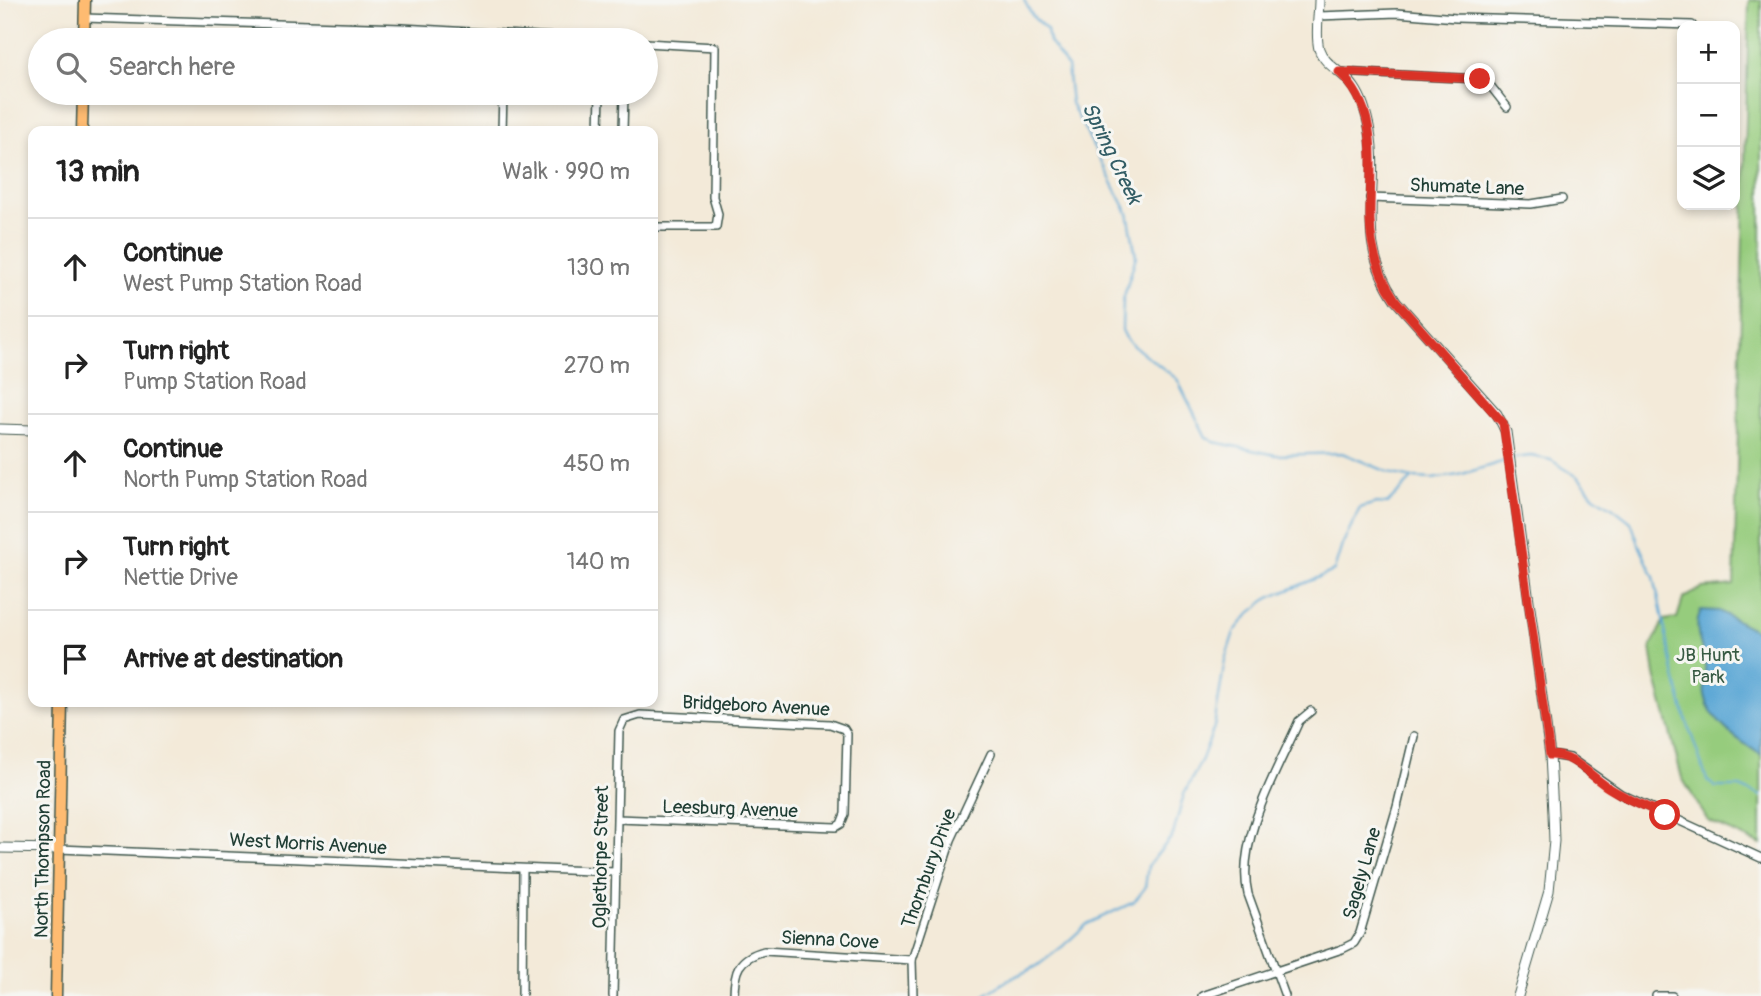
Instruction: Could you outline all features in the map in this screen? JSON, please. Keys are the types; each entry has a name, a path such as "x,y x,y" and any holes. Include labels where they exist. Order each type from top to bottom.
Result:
{"main road":[{"path":"84,28 85,0"},
{"path":"82,126 83,105"},
{"name":"North Thompson Road","path":"56,996 62,707"}],"street":[{"path":"1319,0 1319,49 1355,90 1367,116 1372,149 1372,244 1377,267 1396,301 1497,414 1503,423 1508,448 1550,755 1554,841 1549,891 1518,996"},
{"path":"1319,16 1397,13 1456,18 1677,25"},
{"path":"84,18 410,28"},
{"path":"658,44 715,47 713,197 718,214 716,227 658,227"},
{"path":"1339,72 1480,79 1489,84 1507,107"},
{"path":"502,126 503,105"},
{"path":"599,126 600,105"},
{"path":"623,126 624,105"},
{"name":"Shumate Lane","path":"1370,198 1531,204 1562,199"},
{"path":"0,429 28,430"},
{"path":"1285,996 1248,894 1245,858 1255,823 1299,721 1311,711"},
{"name":"Bridgeboro Avenue","path":"624,720 640,715 830,724 844,729 847,740 845,814 841,824"},
{"name":"Oglethorpe Street","path":"613,996 619,731 624,720"},
{"name":"Sagely Lane","path":"1202,996 1354,943 1397,807 1414,736"},
{"name":"Thornbury Drive","path":"913,996 912,960 951,840 991,754"},
{"path":"1550,755 1570,758 1620,794 1761,858"},
{"name":"Leesburg Avenue","path":"617,819 829,827 841,824"},
{"name":"West Morris Avenue","path":"0,848 615,872"},
{"path":"522,996 523,870"},
{"name":"Sienna Cove","path":"734,996 734,978 739,967 746,958 764,951 912,960"},
{"path":"1656,996 1672,996"}],"green space":[{"name":"JB Hunt Park","path":"1749,0 1761,0 1761,845 1708,821 1682,778 1655,675 1651,647 1664,620 1677,618 1683,599 1702,588 1734,585"}],"water":[{"path":"1701,610 1719,611 1761,633 1761,755 1727,730 1709,706 1704,692 1705,663 1697,624"}],"waterway":[{"name":"Spring Creek","path":"1024,0 1033,17 1047,30 1049,42 1067,66 1071,103 1128,213 1136,256 1123,300 1122,330 1127,340 1177,379 1206,437 1214,442 1276,455 1342,453 1393,474 1413,478 1432,479 1459,475 1505,461"},
{"name":"Spring Creek","path":"1514,458 1531,456 1551,460 1578,477 1594,496 1631,522 1654,577 1675,677 1707,780 1715,787 1740,787 1761,796"},
{"path":"983,996 1037,966 1087,924 1134,902 1145,888 1148,866 1173,835 1184,794 1202,759 1214,727 1225,660 1234,632 1250,613 1269,598 1334,571 1342,545 1360,508 1376,503 1387,504 1412,479"}],"route":[{"path":"1480,79 1465,76 1339,72 1350,82 1360,99 1370,131 1370,221 1377,267 1396,301 1503,423 1550,755 1570,758 1606,786 1665,815"}]}
